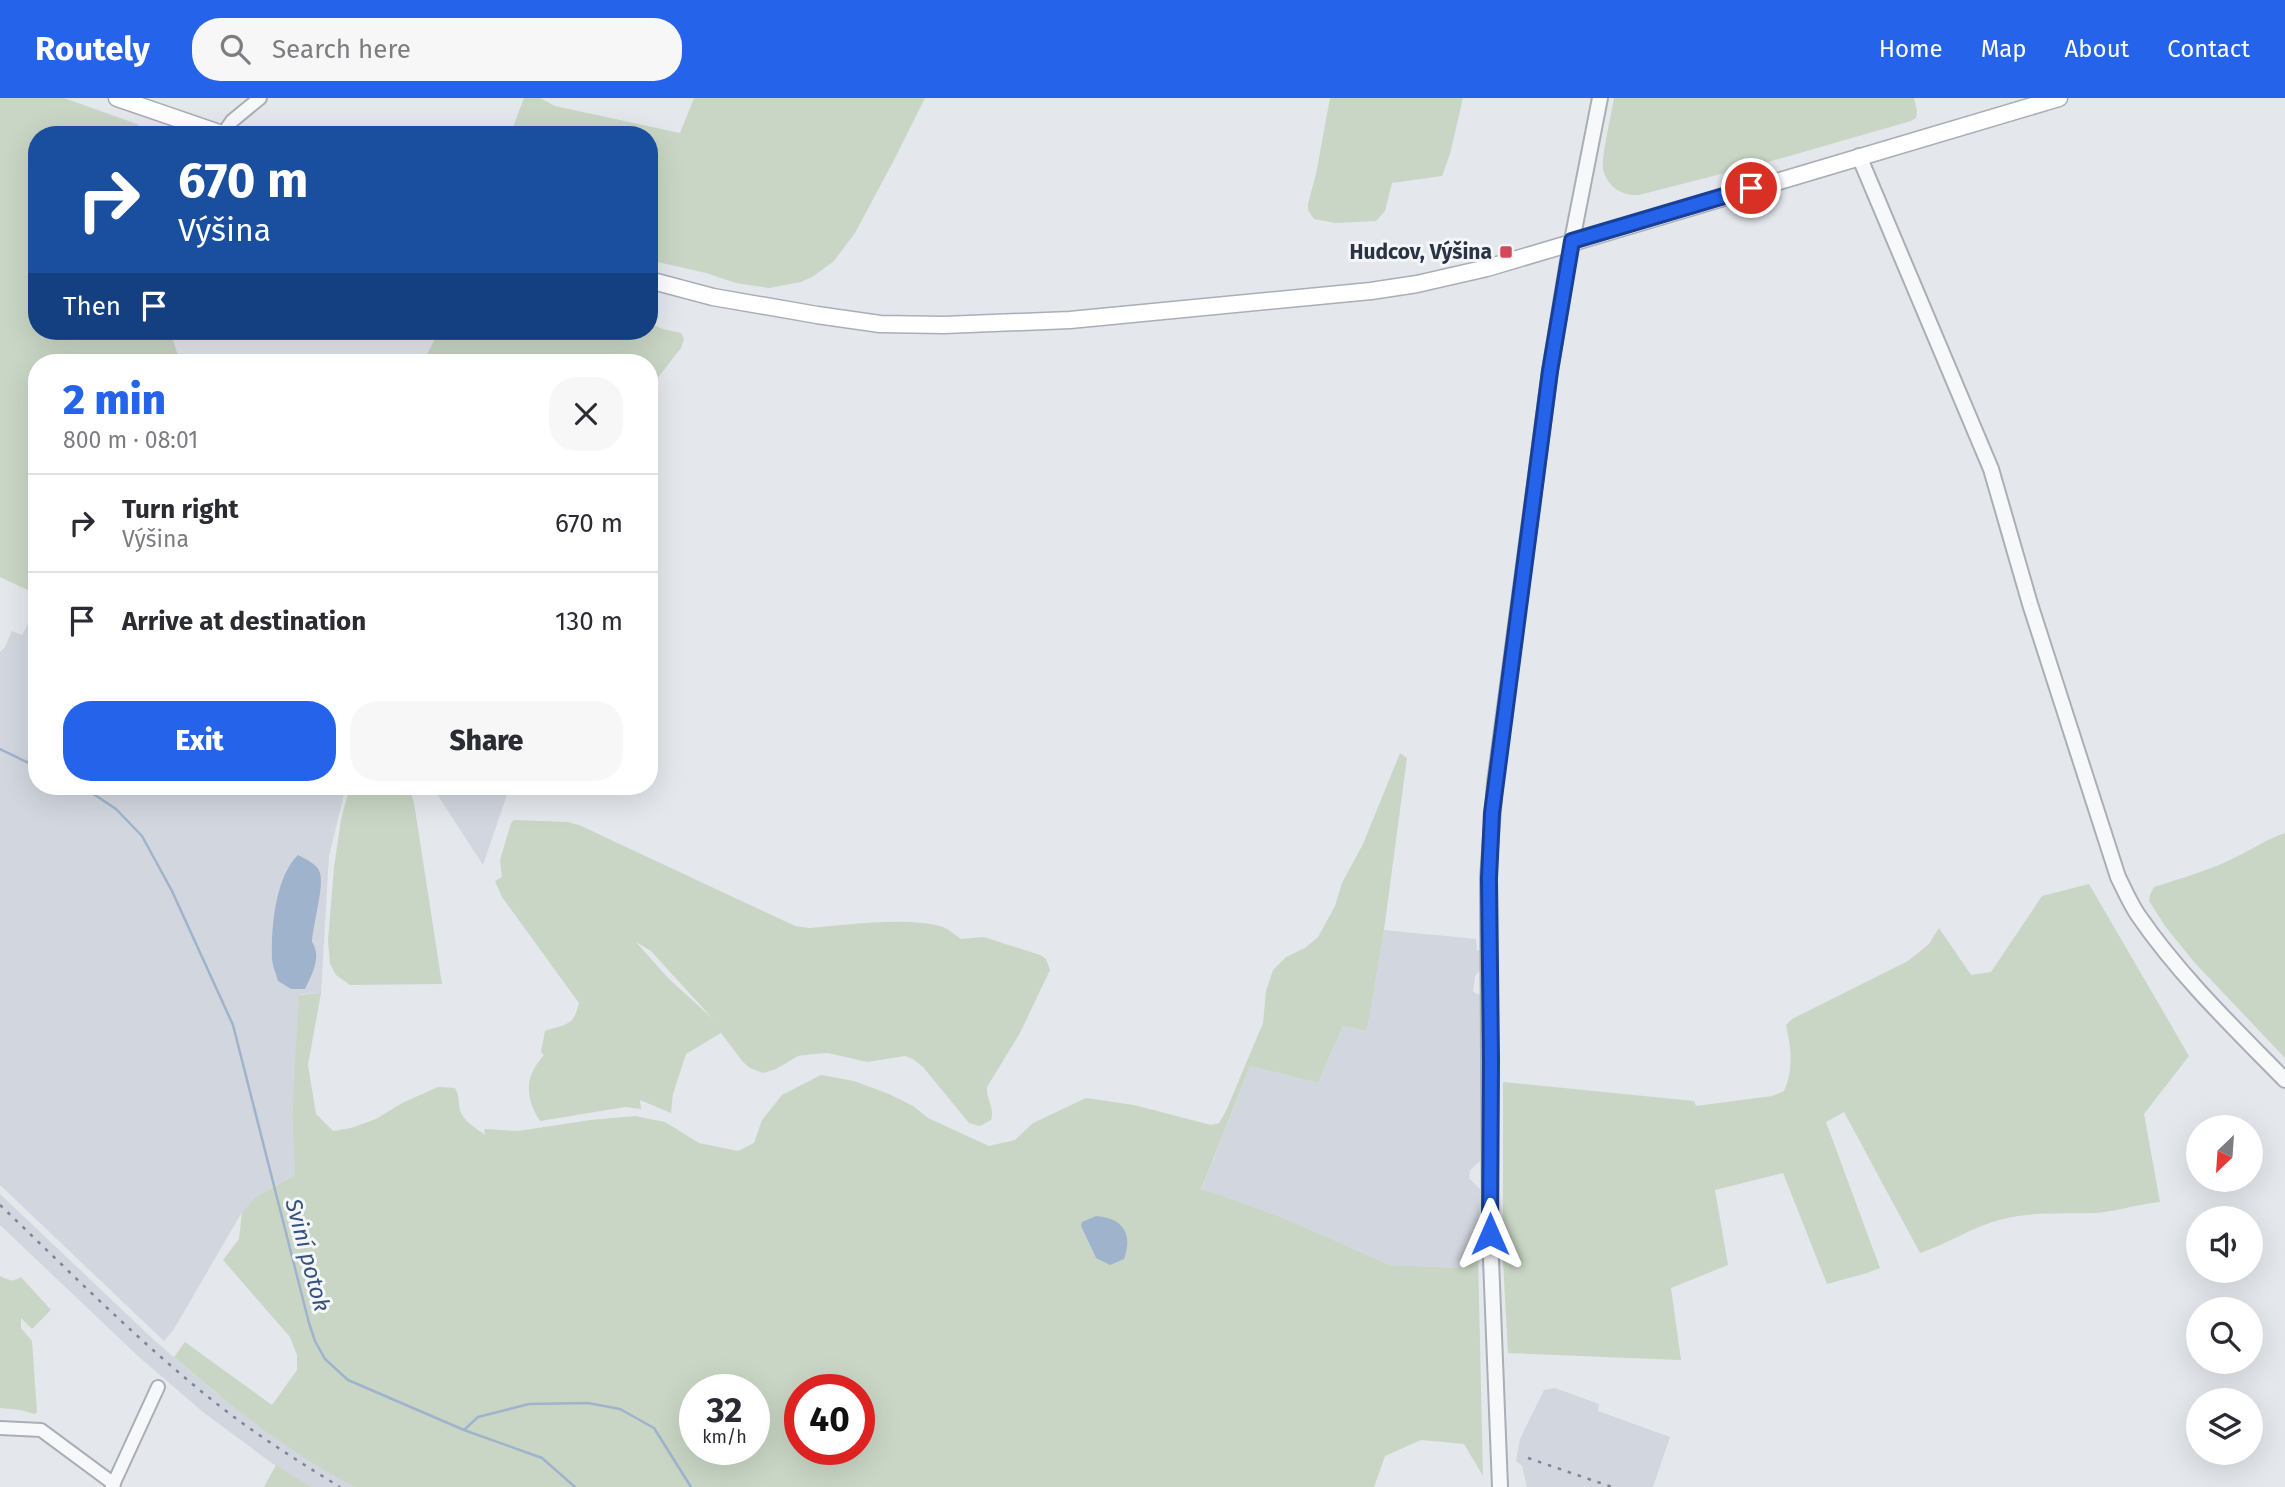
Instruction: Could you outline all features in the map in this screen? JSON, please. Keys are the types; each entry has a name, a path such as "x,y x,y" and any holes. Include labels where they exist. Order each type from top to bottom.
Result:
{"main road":[{"path":"117,98 200,126"},
{"path":"658,282 712,297 817,315 880,324 944,325 1070,320 1357,292 1465,274 2059,98"}],"street":[{"path":"229,126 260,98"},
{"path":"1500,1487 1491,1274 1489,878 1492,813 1550,371 1600,98"},
{"path":"1858,156 1991,469 2030,604 2118,877 2137,913 2168,956 2215,1009 2285,1080"},
{"path":"0,1428 41,1430 113,1486 158,1387"}],"shaded area":[{"path":"28,624 28,795 344,795 329,856 321,993 300,994 292,1115 295,1175 254,1198 242,1212 174,1329 164,1341 0,1185 0,652 12,631 22,635"},
{"path":"438,795 507,795 483,865"},
{"path":"1384,930 1476,939 1477,950 1483,951 1482,968 1475,976 1473,992 1482,996 1480,1161 1470,1170 1469,1178 1480,1189 1478,1253 1464,1268 1390,1265 1286,1219 1224,1196 1201,1191 1250,1066 1318,1083 1343,1026 1367,1031"},
{"path":"0,1194 154,1340 217,1394 286,1444 356,1487 311,1487 273,1464 203,1412 139,1357 0,1225"},
{"path":"1555,1388 1599,1404 1598,1411 1670,1437 1653,1487 1527,1487 1522,1466 1516,1461 1520,1439 1544,1390"}],"green space":[{"path":"0,98 64,98 139,126 28,126 28,340 173,340 177,354 28,354 28,590 0,577"},
{"path":"524,98 540,98 555,106 648,126 513,126"},
{"path":"694,98 925,98 855,233 834,261 801,282 769,288 736,283 658,262 658,128 680,133"},
{"path":"1330,98 1463,98 1442,176 1392,183 1385,211 1376,221 1335,223 1314,219 1308,210 1308,204"},
{"path":"1614,98 1914,98 1917,111 1916,118 1911,121 1768,162 1633,195 1616,189 1608,181 1603,169"},
{"path":"658,327 681,333 684,339 681,348 658,377 658,354 427,354 434,340 658,340"},
{"path":"1400,753 1407,758 1384,930 1367,1031 1343,1026 1318,1083 1250,1066 1201,1190 1286,1219 1390,1265 1464,1268 1478,1253 1483,1476 1464,1444 1421,1440 1385,1456 1374,1487 356,1487 284,1444 174,1357 185,1342 272,1405 297,1370 297,1355 290,1337 223,1260 239,1239 242,1212 254,1198 295,1175 292,1115 299,995 321,993 308,1065 316,1114 333,1131 376,1119 402,1103 438,1087 455,1088 464,1118 485,1135 484,1129 518,1131 635,1116 665,1122 699,1143 738,1151 754,1143 762,1120 782,1095 821,1075 854,1081 889,1094 913,1106 928,1118 989,1146 1015,1140 1033,1123 1086,1098 1134,1105 1211,1125 1219,1123 1226,1111 1263,1023 1266,991 1273,970 1286,957 1305,948 1318,937 1335,906 1342,883 1363,844","holes":["1097,1216 1096,1258 1081,1226"]},
{"path":"348,795 412,795 442,984 350,985 336,975 330,964 328,941 341,820"},
{"path":"514,820 579,825 795,926 809,928 858,923 913,922 946,928 961,939 984,937 1040,955 1046,959 1050,970 1020,1033 987,1087 991,1120 980,1126 969,1123 923,1067 905,1056 867,1062 828,1053 814,1054 798,1056 763,1073 743,1062 721,1033 686,1054 673,1094 671,1113 640,1100 641,1109 625,1107 540,1121 531,1104 529,1087 533,1071 544,1055 541,1052 545,1031 571,1021 579,1003 502,897 495,881 502,877 500,860","holes":["636,942 651,951 713,1019 668,978"]},
{"path":"2285,833 2285,1058 2194,962 2149,901 2154,887 2217,866"},
{"path":"2089,884 2189,1056 2144,1114 2160,1202 2096,1213 2011,1217 1979,1227 1920,1253 1844,1112 1826,1122 1880,1268 1827,1284 1783,1173 1715,1190 1728,1265 1671,1288 1681,1360 1508,1353 1503,1261 1503,1082 1694,1101 1696,1106 1772,1096 1784,1091 1787,1083 1791,1058 1786,1025 1792,1019 1908,961 1929,944 1939,928 1971,975 1991,972 2042,896"},
{"path":"0,1276 8,1280 21,1277 51,1310 32,1329 21,1318 21,1328 32,1341 35,1414 0,1408"},
{"path":"276,1465 311,1487 264,1487"}],"water":[{"path":"298,855 317,867 321,887 312,942 316,953 315,966 305,989 291,989 278,981 272,960 272,934 279,890 284,876"},
{"path":"1096,1216 1113,1220 1124,1229 1127,1250 1124,1259 1110,1265 1096,1258 1081,1226 1082,1222"}],"waterway":[{"name":"Sviní potok","path":"0,749 28,763"},
{"name":"Sviní potok","path":"95,795 116,809 142,836 172,891 233,1025 309,1323 325,1359 348,1380 464,1430 542,1458 575,1487"},
{"name":"Sviní potok","path":"464,1430 478,1417 529,1404 588,1403 620,1409 654,1428 691,1487"}],"railway":[{"path":"0,1205 184,1377 258,1434 340,1487"},
{"path":"1528,1458 1612,1487"}],"place":[{"name":"Hudcov, Výšina","path":"1506,252"}],"route":[{"path":"1490,1234 1489,852 1492,813 1567,261 1572,241 1751,188"}]}
